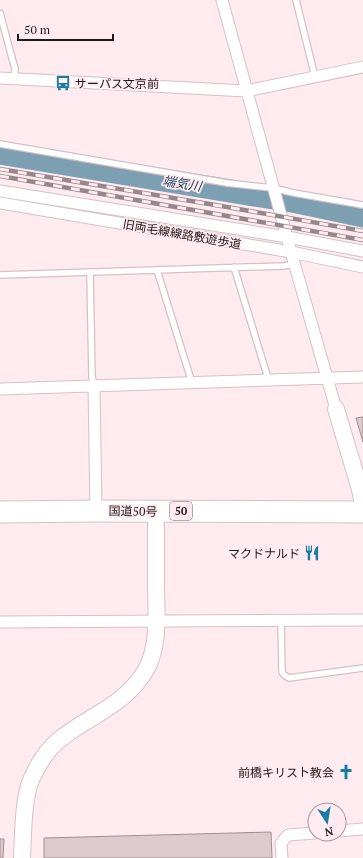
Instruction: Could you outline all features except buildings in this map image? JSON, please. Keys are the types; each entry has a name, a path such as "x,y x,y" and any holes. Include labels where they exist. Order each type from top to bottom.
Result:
{"highway":[{"name":"国道50号","path":"0,512 96,510 156,512 260,510 363,512"}],"street":[{"path":"222,0 290,252 295,264 363,503"},
{"path":"0,78 246,91 363,67"},
{"path":"0,191 287,237 363,251"},
{"name":"旧両毛線線路敷遊歩道","path":"0,203 290,252 363,266"},
{"path":"0,389 363,377"},
{"path":"94,385 96,510"},
{"path":"22,858 26,805 30,780 43,757 58,741 82,724 106,710 127,694 147,668 154,645 157,621 156,512"},
{"path":"0,622 363,620"},
{"path":"347,830 363,829"},
{"path":"282,858 281,843 288,835 307,834"}],"lane":[{"path":"296,0 315,77"},
{"path":"0,13 15,70 14,79"},
{"path":"0,144 363,205"},
{"path":"0,275 284,266 295,264"},
{"path":"234,267 268,380"},
{"path":"157,270 192,383"},
{"path":"90,272 92,377 94,385"},
{"path":"281,621 282,672 289,678 363,668"}],"waterway":[{"name":"端気川","path":"0,153 297,202 363,216"}],"railway":[{"path":"0,169 363,231"},
{"path":"0,176 363,240"}],"place":[{"name":"サーパス文京前","path":"63,83"},
{"name":"マクドナルド","path":"312,553"},
{"name":"前橋キリスト教会","path":"346,772"}]}
